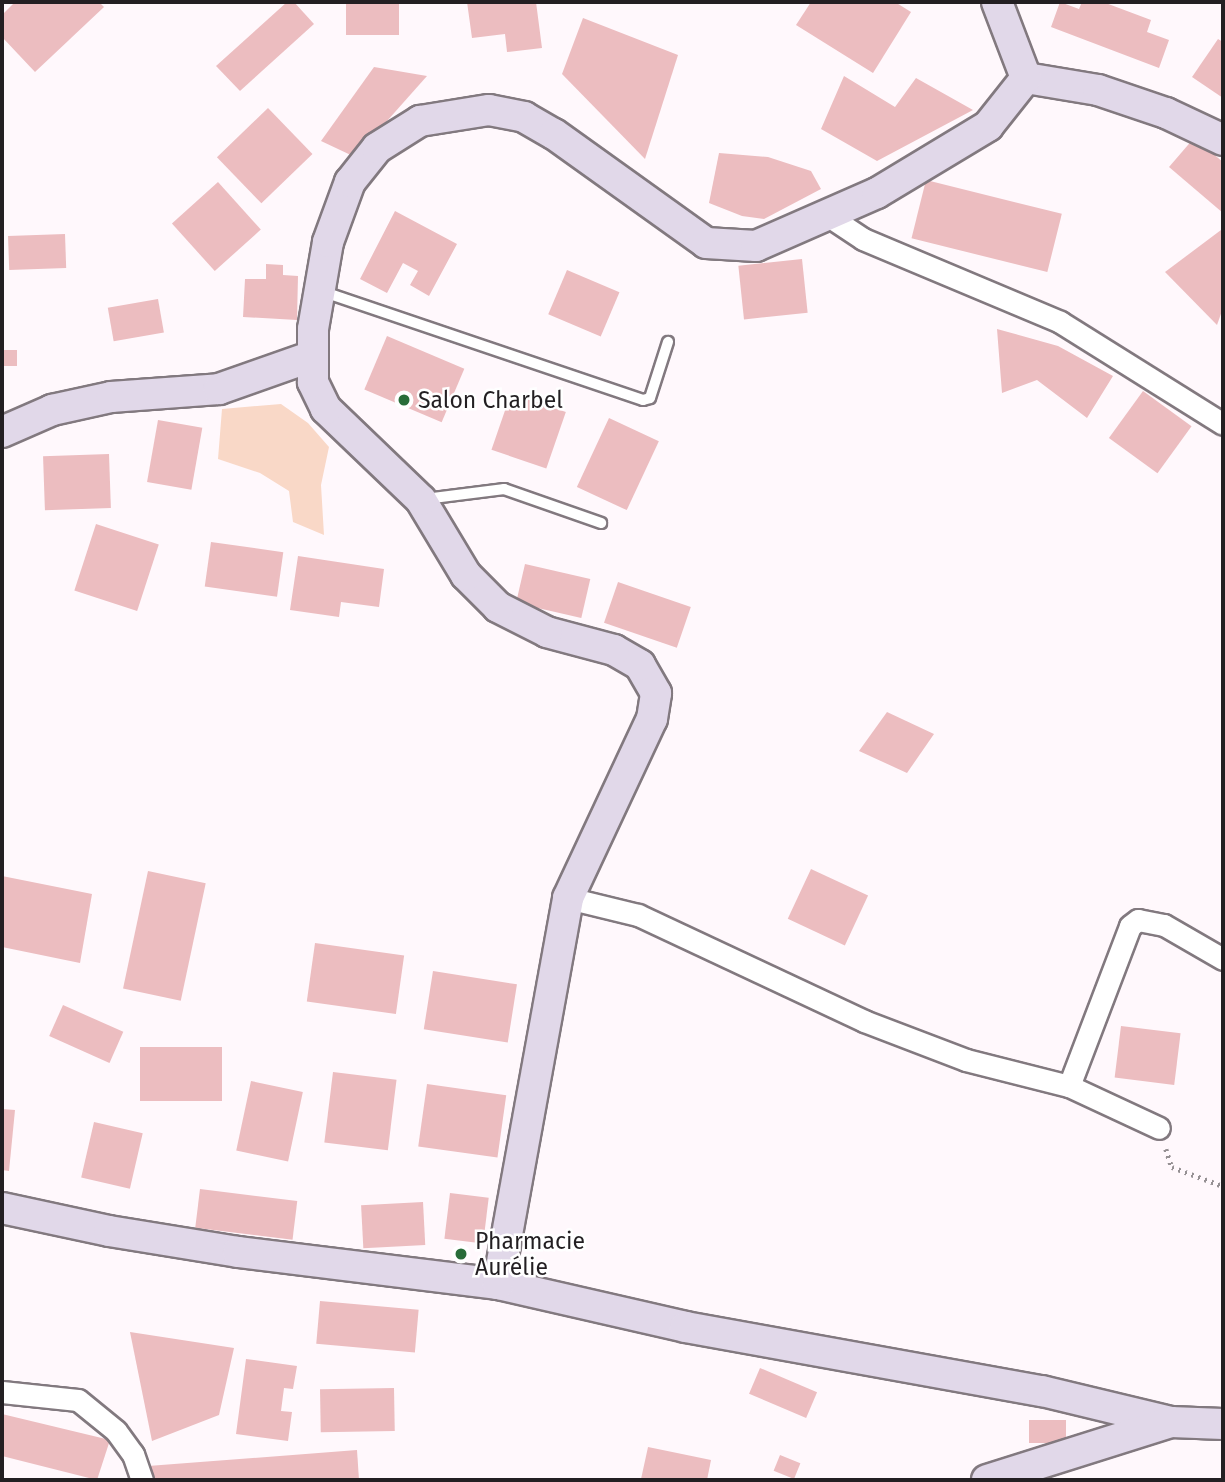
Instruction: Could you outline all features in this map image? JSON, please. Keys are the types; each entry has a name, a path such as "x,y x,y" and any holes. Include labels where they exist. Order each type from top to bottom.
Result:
{"street":[{"path":"997,2 1026,78"},
{"path":"1026,78 1098,90 1166,113 1223,141"},
{"path":"498,1284 568,898 652,719 656,693 650,677 640,665 614,650 547,632 498,607 466,575 421,500 326,409 313,382 310,357 318,290 328,242 350,182 377,148 420,121 452,113 489,110 524,117 706,243 756,246 877,192 988,126 1026,78"},
{"path":"827,215 863,239 1060,321 1223,424"},
{"path":"2,432 52,410 111,397 219,389 310,357"},
{"path":"568,898 638,915 864,1021 966,1060 1069,1086 1159,1128"},
{"path":"1069,1086 1130,926 1138,920 1164,925 1223,959"},
{"path":"2,1208 108,1231 238,1252 498,1284 685,1327 1042,1391 1171,1422 1223,1424"},
{"path":"2,1392 78,1400 116,1431 134,1454 142,1480"},
{"path":"986,1480 1171,1422"}],"lane":[{"path":"318,290 643,400 650,398 668,342"},
{"path":"421,500 505,489 601,523"}],"path":[{"path":"1159,1128 1172,1167 1223,1186"}],"shaded area":[{"path":"281,404 308,423 329,447 321,485 324,535 293,522 289,491 260,473 218,459 222,409"}],"building":[{"path":"15,2 99,2 104,7 35,72 2,37 2,15"},
{"path":"287,2 294,2 314,24 240,91 216,66"},
{"path":"346,2 399,2 399,35 346,35"},
{"path":"467,2 536,2 542,48 507,52 505,34 472,38"},
{"path":"811,2 895,2 911,12 873,73 796,25"},
{"path":"1060,2 1079,9 1082,2 1103,2 1151,20 1147,32 1169,40 1159,68 1051,27"},
{"path":"583,18 678,55 645,159 562,74"},
{"path":"1218,39 1223,42 1223,98 1192,77"},
{"path":"374,67 427,76 355,157 321,141"},
{"path":"844,76 895,107 916,78 973,110 877,161 821,129"},
{"path":"268,108 312,154 261,203 217,157"},
{"path":"1194,138 1223,162 1223,213 1169,167"},
{"path":"719,153 768,157 811,171 821,189 764,219 742,216 709,203"},
{"path":"926,180 1062,214 1047,272 911,238"},
{"path":"218,182 261,230 215,271 172,223"},
{"path":"395,211 457,244 429,296 410,285 418,271 403,263 387,293 360,279"},
{"path":"1221,230 1223,308 1217,325 1165,272"},
{"path":"65,234 66,268 9,270 8,236"},
{"path":"802,259 808,313 744,319 738,266"},
{"path":"266,264 283,265 283,275 298,276 297,320 243,317 245,279 266,279"},
{"path":"567,270 619,292 601,336 548,314"},
{"path":"158,299 164,332 114,341 108,308"},
{"path":"997,329 1058,346 1113,376 1087,418 1037,380 1002,393"},
{"path":"387,336 464,369 442,422 364,389"},
{"path":"2,350 17,350 17,366 2,366"},
{"path":"1143,391 1192,426 1157,473 1109,438"},
{"path":"511,393 566,412 546,469 491,450"},
{"path":"609,418 659,441 627,510 577,487"},
{"path":"158,420 202,428 191,490 147,482"},
{"path":"109,454 111,508 45,510 43,456"},
{"path":"96,524 159,544 137,611 74,591"},
{"path":"211,542 283,552 277,597 205,587"},
{"path":"298,556 384,569 379,607 341,602 339,617 290,610"},
{"path":"525,564 590,579 581,618 516,603"},
{"path":"618,582 691,607 677,648 604,623"},
{"path":"887,712 934,734 907,773 859,751"},
{"path":"811,869 868,896 845,945 788,919"},
{"path":"148,871 206,883 181,1001 123,988"},
{"path":"2,876 92,894 80,963 2,947"},
{"path":"315,943 404,956 396,1014 307,1001"},
{"path":"433,971 517,984 508,1043 424,1029"},
{"path":"63,1005 123,1032 109,1063 49,1036"},
{"path":"1121,1026 1181,1033 1174,1085 1115,1078"},
{"path":"140,1047 222,1047 222,1101 140,1101"},
{"path":"333,1072 397,1080 388,1150 324,1142"},
{"path":"251,1081 303,1092 288,1161 236,1150"},
{"path":"427,1084 506,1095 497,1158 418,1146"},
{"path":"2,1109 15,1110 9,1171 2,1170"},
{"path":"94,1122 143,1133 130,1189 81,1178"},
{"path":"200,1189 297,1201 293,1240 195,1228"},
{"path":"450,1193 489,1198 483,1243 444,1239"},
{"path":"423,1202 425,1245 363,1248 361,1205"},
{"path":"320,1301 419,1310 415,1352 316,1344"},
{"path":"130,1332 234,1348 219,1415 152,1441"},
{"path":"246,1359 297,1366 293,1389 284,1388 281,1411 292,1412 288,1441 236,1434"},
{"path":"760,1368 817,1392 806,1418 749,1394"},
{"path":"394,1388 395,1431 321,1432 320,1389"},
{"path":"2,1414 110,1440 97,1480 2,1456"},
{"path":"1029,1420 1066,1420 1066,1443 1029,1443"},
{"path":"648,1447 711,1460 707,1480 641,1479"},
{"path":"357,1450 359,1480 150,1480 148,1466"},
{"path":"780,1455 800,1463 794,1479 774,1471"}],"place":[{"name":"Salon Charbel","path":"404,400"},
{"name":"Pharmacie Aurélie","path":"461,1254"}]}
